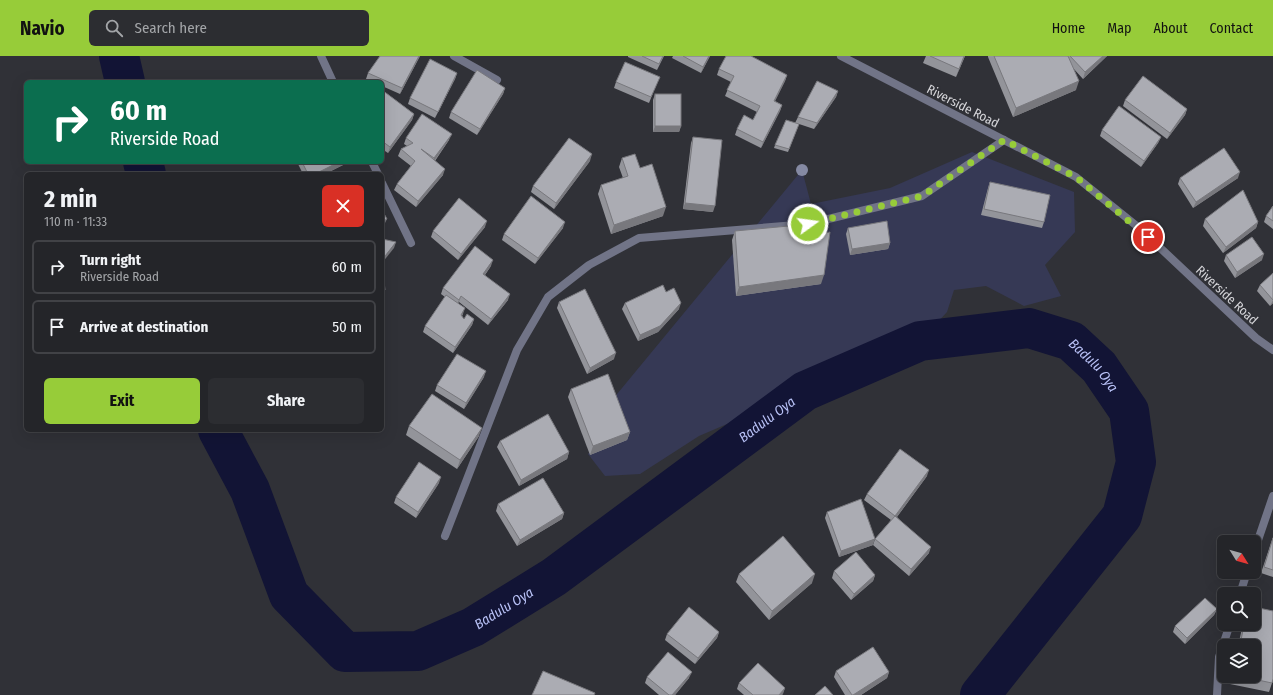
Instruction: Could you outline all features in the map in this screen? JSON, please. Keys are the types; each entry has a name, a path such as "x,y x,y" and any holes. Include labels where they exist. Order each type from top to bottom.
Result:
{"street":[{"path":"321,56 332,80"},
{"path":"454,56 497,80"},
{"name":"Riverside Road","path":"841,56 1076,177 1138,227 1256,338 1273,350"},
{"path":"445,536 517,350 548,297 589,265 639,238 808,224 922,196 1004,140"},
{"path":"384,187 411,243"},
{"path":"1260,535 1273,496"},
{"path":"1217,695 1219,657 1228,631"}],"shaded area":[{"path":"972,152 1074,192 1075,232 1045,265 1061,296 1024,306 986,286 954,290 947,312 920,341 901,330 880,347 797,375 741,418 699,436 640,474 605,476 588,454 615,418 608,405 802,170 811,204 890,188"}],"building":[{"path":"380,56 419,56 402,88 368,73"},
{"path":"642,56 663,56 659,64"},
{"path":"683,56 709,56 703,67"},
{"path":"726,56 751,56 787,75 774,101 782,105 763,142 737,129 744,115 753,120 760,106 727,90 734,76 719,69"},
{"path":"930,56 964,56 959,69"},
{"path":"994,56 1068,56 1079,81 1016,108"},
{"path":"1070,56 1103,56 1085,72"},
{"path":"430,59 457,73 438,112 410,98"},
{"path":"625,62 660,77 651,97 616,82"},
{"path":"477,70 505,88 480,129 451,112"},
{"path":"1143,76 1187,109 1170,133 1125,100"},
{"path":"817,81 838,91 817,123 798,117"},
{"path":"384,92 414,114 390,147 384,142"},
{"path":"655,94 681,94 681,126 655,126"},
{"path":"1119,106 1161,137 1144,161 1102,130"},
{"path":"422,114 452,134 434,158 421,149 445,169 418,201 397,184 415,161 401,149 413,143 406,138"},
{"path":"786,120 799,124 789,149 775,145"},
{"path":"693,137 722,140 715,206 685,203"},
{"path":"569,138 592,154 556,203 533,186"},
{"path":"1224,148 1240,172 1196,202 1180,178"},
{"path":"635,154 640,168 652,164 666,207 614,225 601,185 628,176 622,158"},
{"path":"303,164 335,164 319,172 307,172"},
{"path":"990,182 1050,195 1044,222 984,209"},
{"path":"1243,190 1258,222 1226,247 1205,219"},
{"path":"531,196 565,222 538,258 504,234"},
{"path":"459,198 487,221 461,254 433,231"},
{"path":"1273,206 1273,221 1266,216"},
{"path":"384,214 387,219 384,221"},
{"path":"887,221 890,243 852,249 848,228"},
{"path":"821,223 819,234 830,232 824,275 739,287 735,231"},
{"path":"1252,237 1264,254 1237,272 1226,255"},
{"path":"384,239 396,242 384,257"},
{"path":"475,246 493,260 483,274 510,294 491,319 461,296 459,300 443,288"},
{"path":"1273,273 1273,300 1260,285"},
{"path":"663,285 666,292 674,288 681,303 660,326 640,335 625,303"},
{"path":"585,289 616,353 590,368 559,302"},
{"path":"446,295 465,308 461,315 464,319 467,314 474,319 455,347 425,326"},
{"path":"457,354 486,371 466,403 437,385"},
{"path":"608,374 630,432 593,446 571,389"},
{"path":"432,394 482,428 460,460 409,426"},
{"path":"548,414 569,452 521,480 500,441"},
{"path":"900,449 929,470 895,516 867,494"},
{"path":"419,462 441,477 418,512 396,497"},
{"path":"543,478 564,513 520,540 498,504"},
{"path":"861,499 875,539 841,551 827,512"},
{"path":"895,516 931,547 911,569 875,539"},
{"path":"783,536 815,574 772,611 739,574"},
{"path":"1273,538 1273,570 1264,567"},
{"path":"856,552 875,575 854,594 834,571"},
{"path":"1205,598 1217,609 1187,638 1175,626"},
{"path":"689,607 719,632 698,658 667,634"},
{"path":"1261,608 1273,611 1272,683 1261,681 1261,639 1241,639 1243,631 1261,631"},
{"path":"873,647 889,672 852,695 836,671"},
{"path":"668,652 692,672 672,695 669,695 647,677"},
{"path":"758,663 785,688 779,695 753,695 739,683"},
{"path":"543,671 595,693 594,695 532,695"},
{"path":"825,686 833,695 815,695"}],"waterway":[{"name":"Badulu Oya","path":"119,56 125,80"},
{"name":"Badulu Oya","path":"144,164 146,172"},
{"name":"Badulu Oya","path":"219,432 250,490 289,595 345,652 418,651 473,627 554,577 805,391 920,341 1029,328 1071,341 1099,367 1129,411 1136,462 1122,516 980,695"}],"route":[{"path":"808,224 922,196 1004,140 1076,177 1138,227 1148,237"}]}
